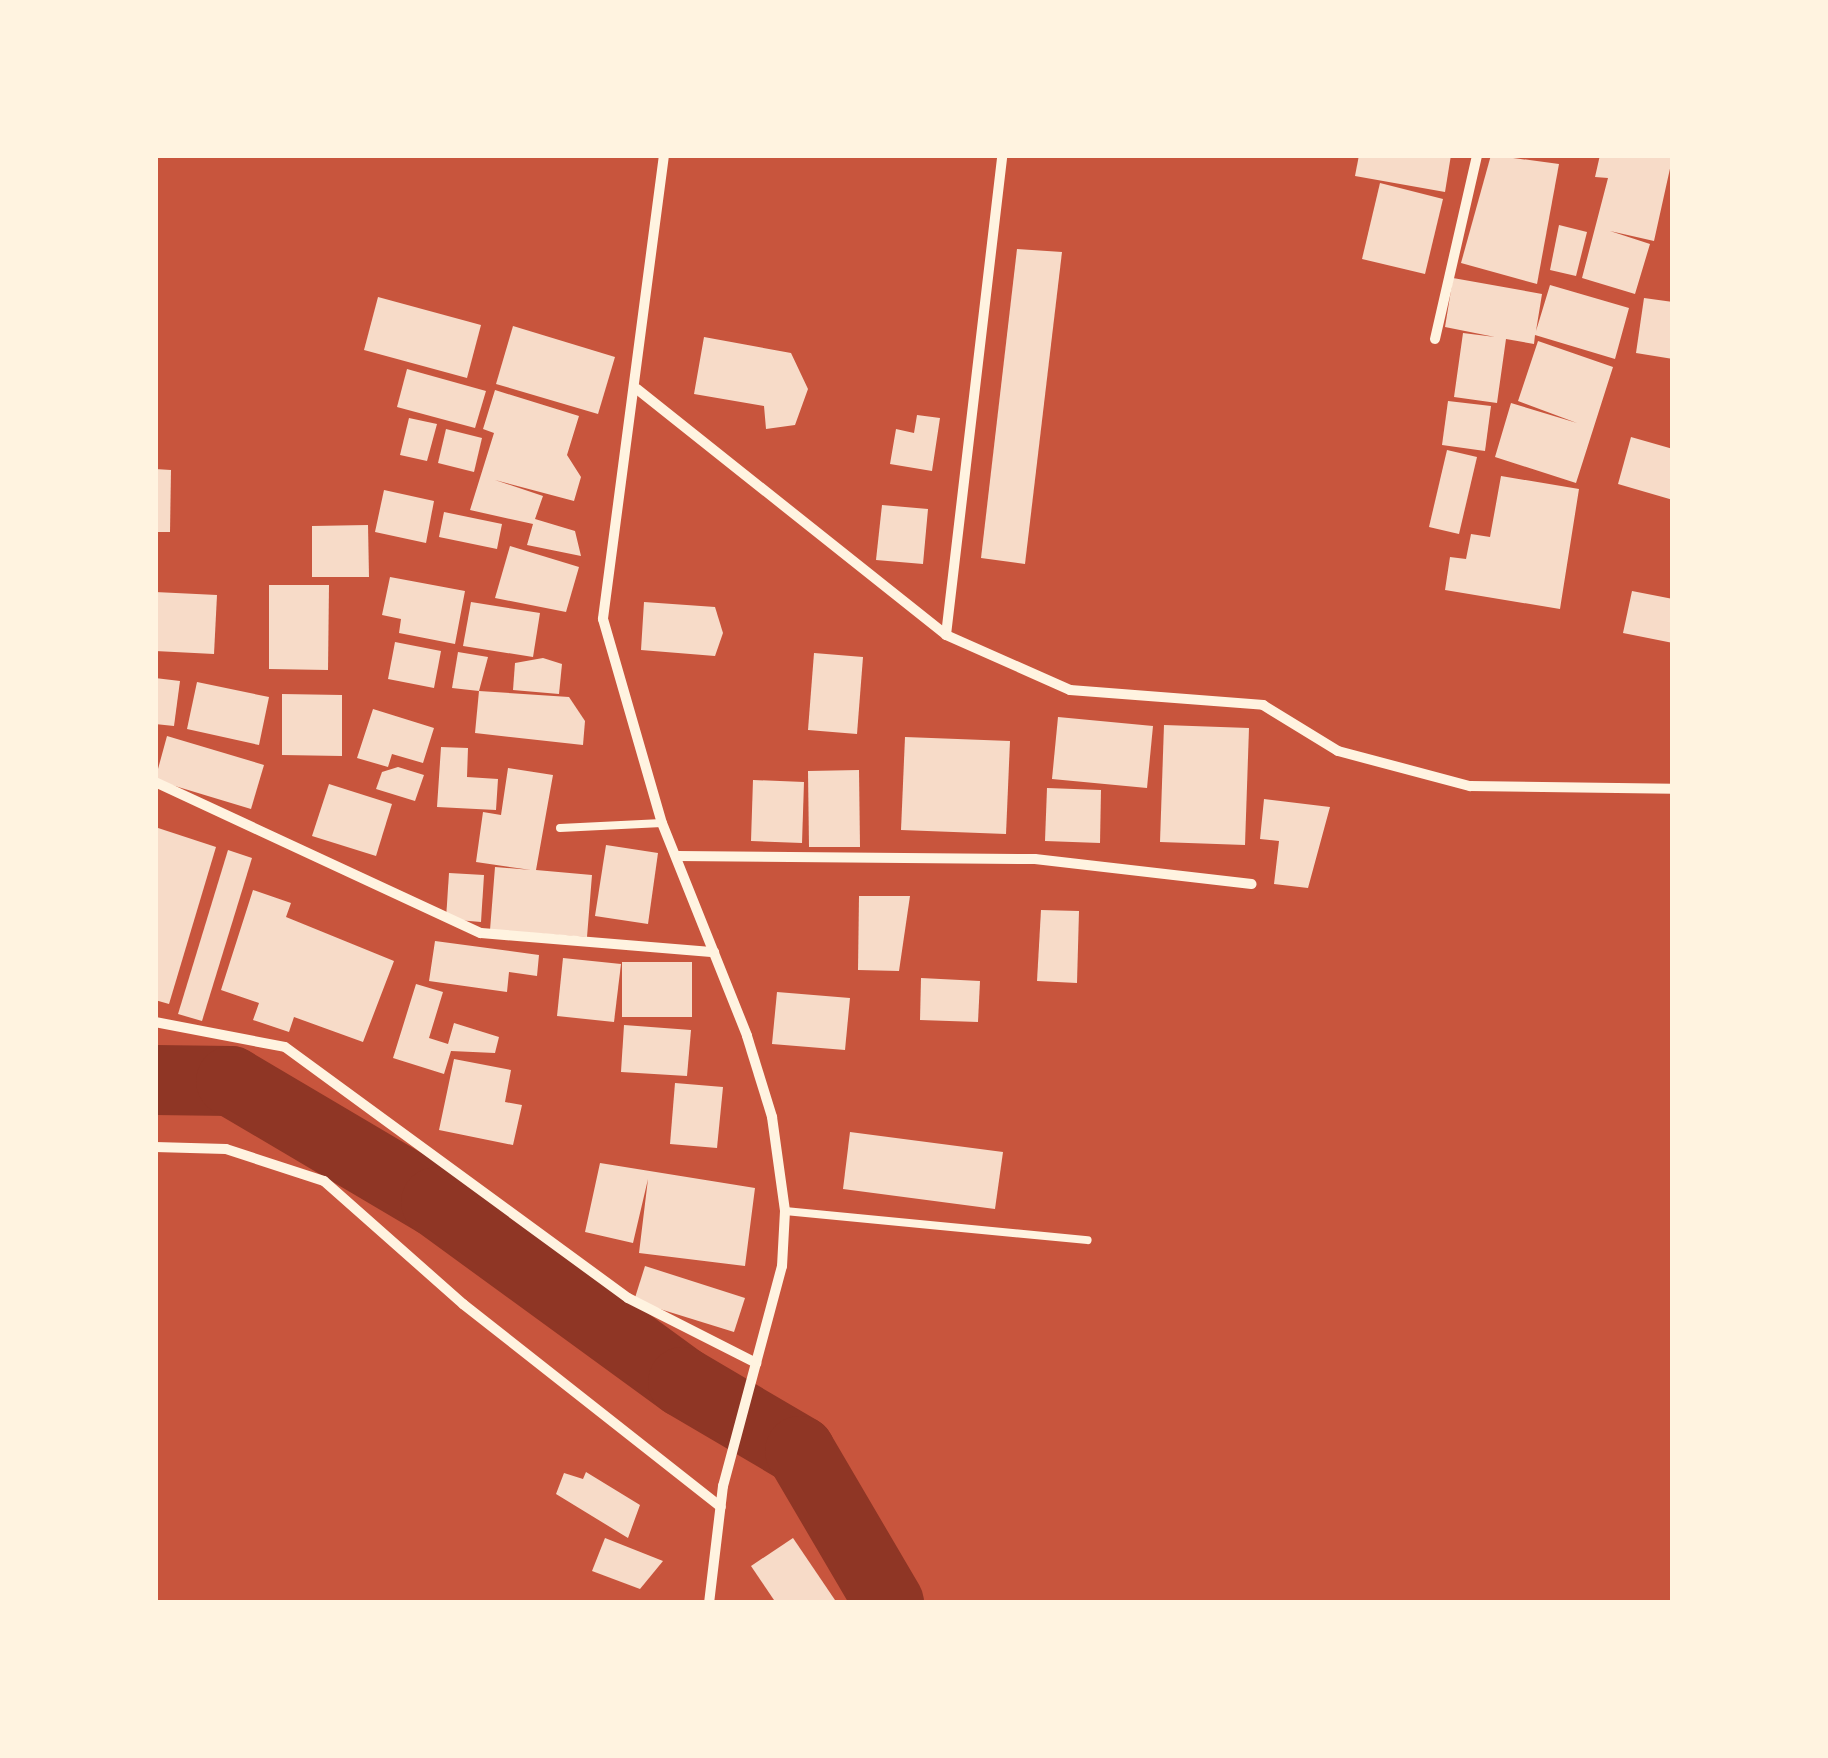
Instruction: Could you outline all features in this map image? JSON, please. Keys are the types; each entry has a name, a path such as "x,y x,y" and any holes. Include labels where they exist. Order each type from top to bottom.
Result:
{"street":[{"path":"664,155 637,390 612,504 603,619 662,823 714,952 772,1117 785,1212 782,1266 723,1486 709,1603"},
{"path":"946,635 1002,155"},
{"path":"1435,339 1476,155"},
{"path":"637,390 946,635 1102,698 1263,705 1338,751 1470,786 1673,789"},
{"path":"155,782 481,934 714,952"},
{"path":"678,856 1035,859 1252,884"},
{"path":"155,1022 285,1046 628,1298 756,1363"},
{"path":"155,1146 226,1148 324,1181 463,1304 721,1507"}],"lane":[{"path":"560,828 662,823"},
{"path":"785,1212 1088,1240"}],"building":[{"path":"1359,155 1451,155 1445,192 1355,176"},
{"path":"1491,155 1559,164 1537,284 1461,263"},
{"path":"1600,155 1673,155 1654,241 1610,231 1650,244 1635,294 1582,278 1608,178 1595,177"},
{"path":"1380,183 1443,199 1425,274 1362,259"},
{"path":"1559,225 1587,232 1576,276 1550,270"},
{"path":"1017,249 1062,252 1025,564 981,558"},
{"path":"1453,278 1542,294 1536,331 1550,285 1629,308 1615,359 1535,335 1534,344 1506,339 1497,403 1454,397 1463,333 1495,337 1445,327"},
{"path":"378,297 481,325 467,378 364,350"},
{"path":"1644,298 1673,302 1673,359 1636,353"},
{"path":"513,326 615,357 598,414 496,384"},
{"path":"704,337 791,353 808,389 795,425 766,429 764,406 694,394"},
{"path":"1538,341 1613,367 1576,483 1495,457 1511,403 1577,423 1518,401"},
{"path":"407,369 486,391 475,428 397,407"},
{"path":"495,390 579,416 567,455 581,477 574,501 495,480 543,496 535,519 575,531 581,556 527,545 533,524 470,510 494,433 483,429"},
{"path":"1448,401 1491,406 1485,451 1442,445"},
{"path":"917,415 940,418 932,471 890,464 896,429 914,433"},
{"path":"409,418 437,424 427,461 400,455"},
{"path":"446,429 482,438 474,472 438,463"},
{"path":"1631,437 1673,449 1673,500 1618,484"},
{"path":"1447,450 1477,457 1459,534 1429,527"},
{"path":"155,469 171,470 170,532 155,532"},
{"path":"1501,476 1579,489 1560,609 1445,590 1450,557 1466,559 1471,534 1490,537"},
{"path":"384,490 434,501 426,543 375,532"},
{"path":"882,505 928,509 923,564 876,560"},
{"path":"444,512 502,524 497,549 439,537"},
{"path":"368,525 369,577 312,577 312,526"},
{"path":"510,546 579,567 566,612 495,598"},
{"path":"390,577 465,591 455,644 399,633 401,619 382,615"},
{"path":"269,585 329,585 328,670 269,669"},
{"path":"1632,591 1673,599 1673,643 1623,633"},
{"path":"155,592 217,595 214,654 155,651"},
{"path":"471,602 540,613 533,657 463,646"},
{"path":"644,602 715,607 723,633 715,656 641,650"},
{"path":"395,642 441,651 434,688 388,679"},
{"path":"458,652 488,657 479,691 452,688"},
{"path":"814,653 863,657 857,734 808,730"},
{"path":"543,658 562,664 559,694 513,690 515,663"},
{"path":"155,678 180,681 174,726 155,724"},
{"path":"197,682 269,697 259,745 187,729"},
{"path":"479,691 569,697 585,721 583,745 475,733"},
{"path":"282,694 342,695 342,756 282,755"},
{"path":"373,709 434,728 423,763 392,754 388,767 357,758"},
{"path":"1058,717 1153,726 1147,788 1052,779"},
{"path":"1164,725 1249,728 1245,845 1160,842"},
{"path":"167,736 264,765 251,809 155,780"},
{"path":"905,737 1010,741 1006,834 901,830"},
{"path":"441,747 468,748 467,777 498,779 496,810 437,807"},
{"path":"398,767 424,775 415,801 376,789 382,772"},
{"path":"508,768 553,775 536,870 592,875 587,937 490,930 495,867 531,870 476,862 483,812 501,815"},
{"path":"859,770 860,847 809,847 808,771"},
{"path":"753,780 804,782 802,843 751,841"},
{"path":"329,784 392,804 376,856 312,836"},
{"path":"1047,788 1101,790 1100,843 1045,841"},
{"path":"1264,799 1330,807 1308,888 1274,884 1279,841 1260,839"},
{"path":"155,827 216,847 169,1004 155,1000"},
{"path":"606,845 658,853 648,924 595,916"},
{"path":"228,850 252,858 202,1021 178,1014"},
{"path":"449,873 484,875 481,922 446,919"},
{"path":"253,890 291,903 286,917 394,961 363,1042 294,1017 289,1032 253,1020 259,1003 221,990"},
{"path":"859,896 910,896 899,971 858,970"},
{"path":"1041,910 1079,911 1077,983 1037,981"},
{"path":"435,941 539,955 537,976 509,972 507,992 429,981"},
{"path":"563,958 621,964 614,1022 557,1016"},
{"path":"622,962 692,962 692,1017 622,1017"},
{"path":"921,978 980,981 978,1022 920,1020"},
{"path":"416,984 443,992 429,1038 448,1044 454,1023 499,1037 495,1053 451,1051 444,1074 393,1058"},
{"path":"777,992 850,998 845,1050 772,1044"},
{"path":"624,1025 691,1030 687,1076 621,1072"},
{"path":"454,1059 511,1070 505,1102 522,1105 513,1145 439,1130"},
{"path":"675,1083 723,1087 717,1148 670,1144"},
{"path":"850,1132 1003,1152 995,1209 843,1189"},
{"path":"600,1163 755,1188 745,1266 639,1253 648,1179 633,1243 585,1232"},
{"path":"645,1266 745,1298 734,1332 634,1301"},
{"path":"586,1472 640,1505 628,1538 556,1494 564,1473 583,1479"},
{"path":"605,1538 663,1561 640,1589 592,1571"},
{"path":"793,1538 837,1603 776,1603 751,1566"}],"waterway":[{"path":"155,1080 231,1081 436,1202 683,1382 800,1451 889,1603"}]}
